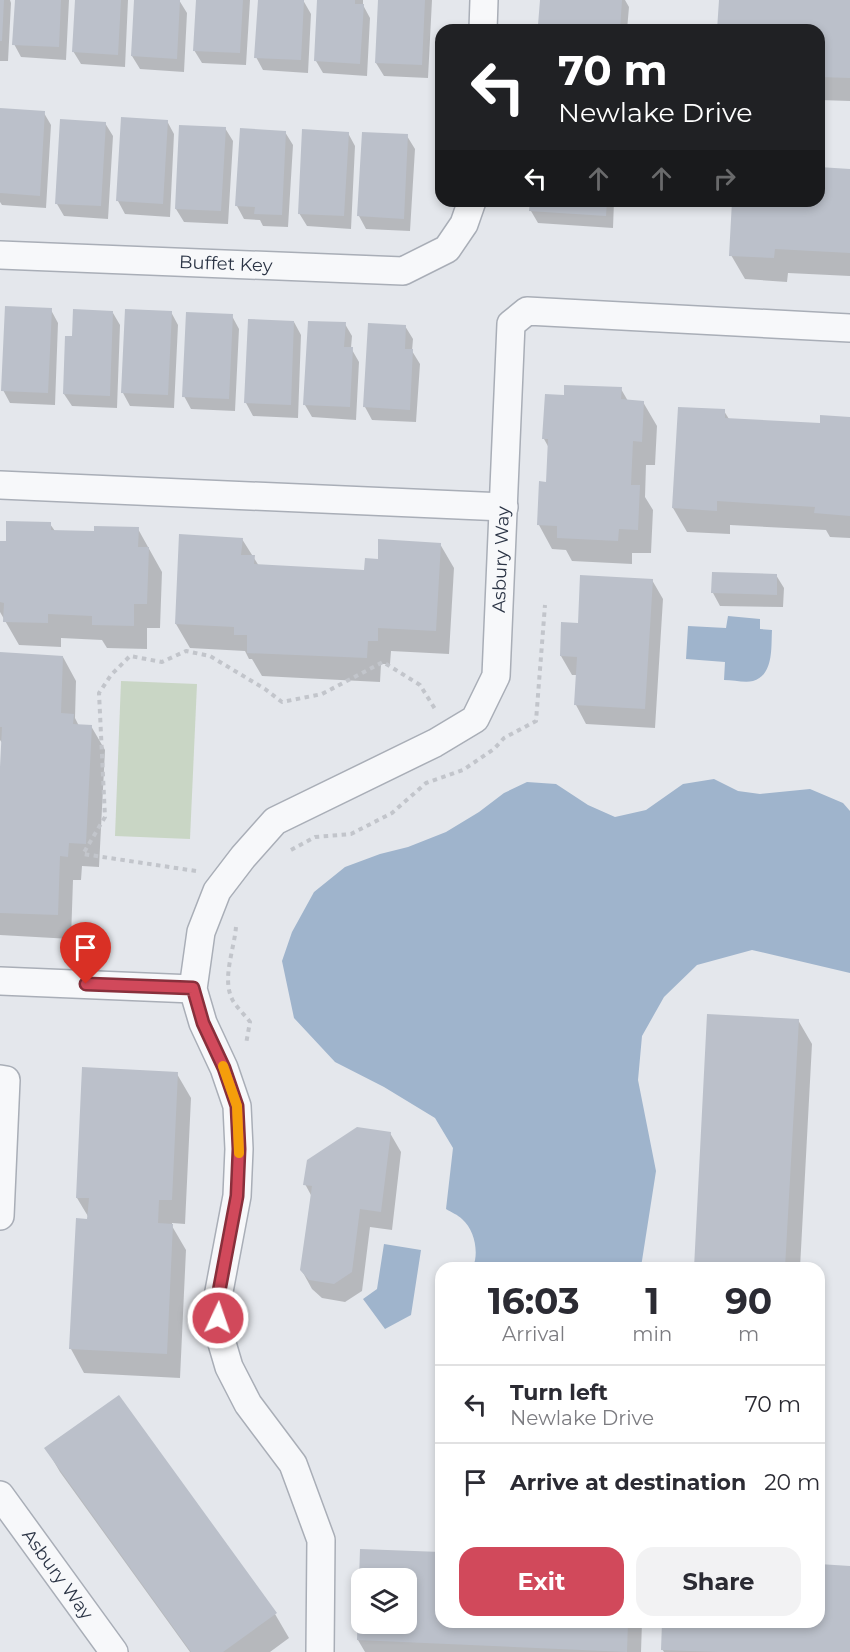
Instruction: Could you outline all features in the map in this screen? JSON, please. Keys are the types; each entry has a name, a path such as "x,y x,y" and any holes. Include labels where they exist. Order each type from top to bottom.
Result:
{"street":[{"path":"483,24 484,0"},
{"name":"Buffet Key","path":"0,255 403,271 447,249 464,224 470,207"},
{"name":"Asbury Way","path":"193,988 201,932 217,891 275,821 435,743 475,719 496,676 511,324 527,311 850,328"},
{"path":"0,485 504,507"},
{"path":"0,981 193,988 203,1023 224,1068 237,1106 239,1149 237,1196 217,1302 219,1333 229,1367 248,1404 293,1464 321,1540 320,1652"},
{"path":"0,1079 6,1080 0,1216"},
{"name":"Asbury Way","path":"0,1495 114,1652"}],"path":[{"path":"288,852 315,837 351,834 392,813 426,783 463,770 494,749 504,738 536,721 545,605"},
{"path":"228,876 84,854 105,817 99,693 111,675 130,656 162,662 186,651 210,656 265,688 282,702 322,694 383,662 420,685 437,713"},
{"path":"236,924 227,977 232,1000 250,1022 246,1045 239,1042"}],"green space":[{"path":"121,681 197,684 190,839 115,836"}],"water":[{"path":"728,616 760,619 760,629 772,630 770,660 765,673 760,678 743,682 724,680 725,662 686,659 688,626 726,628"},
{"path":"714,779 738,791 760,794 810,789 843,803 850,811 850,973 752,950 697,965 664,997 642,1036 638,1080 656,1171 642,1262 475,1262 476,1249 470,1229 460,1218 446,1209 453,1148 435,1118 384,1087 335,1062 294,1018 282,961 292,932 314,892 345,867 446,832 479,812 504,793 527,782 556,784 588,805 615,817 646,810 683,784"},
{"path":"384,1244 421,1250 411,1315 385,1329 363,1299 377,1289"}],"building":[{"path":"0,0 4,0 2,41 0,41"},
{"path":"15,0 61,0 59,47 12,45"},
{"path":"75,0 121,0 118,55 72,52"},
{"path":"134,0 180,0 177,59 131,56"},
{"path":"196,0 243,0 240,53 193,51"},
{"path":"258,0 304,0 301,60 254,58"},
{"path":"317,0 355,0 355,4 364,4 360,64 314,61"},
{"path":"378,0 425,0 422,65 375,63"},
{"path":"540,0 622,0 620,24 538,24"},
{"path":"719,0 850,0 850,78 825,77 825,24 717,24"},
{"path":"0,108 45,111 40,196 0,193"},
{"path":"121,117 168,120 163,204 116,201"},
{"path":"60,119 106,122 101,206 55,204"},
{"path":"179,125 226,127 221,211 175,209"},
{"path":"240,128 286,131 282,215 254,214 255,207 235,206"},
{"path":"302,129 349,132 344,216 298,214"},
{"path":"362,132 408,134 404,219 357,216"},
{"path":"825,167 850,169 850,253 775,249 774,258 729,256 732,207 825,207"},
{"path":"529,207 607,207 606,216 529,211"},
{"path":"5,306 52,308 48,393 1,391"},
{"path":"73,309 113,311 110,396 63,394 65,336 72,336"},
{"path":"125,309 172,311 168,395 121,393"},
{"path":"186,312 233,314 229,399 182,397"},
{"path":"248,319 294,321 291,405 244,403"},
{"path":"308,321 346,322 344,347 353,347 350,407 303,405"},
{"path":"368,323 406,325 405,349 413,349 410,410 363,407"},
{"path":"564,385 622,387 621,399 644,401 642,442 633,441 631,485 640,485 638,530 619,529 618,541 557,538 557,526 537,525 539,481 546,482 548,439 542,439 545,394 564,395"},
{"path":"678,407 725,409 725,418 820,423 820,415 850,417 850,516 814,513 815,507 717,501 717,511 672,508"},
{"path":"6,521 51,522 51,530 94,531 94,526 139,527 138,547 149,547 147,604 134,604 134,626 92,625 92,616 48,614 48,623 3,622 4,603 0,602 0,541 6,541"},
{"path":"179,534 243,538 241,555 255,555 254,564 364,570 365,558 378,559 378,539 441,543 436,631 378,628 378,641 368,641 367,658 247,653 247,635 234,635 234,627 175,624"},
{"path":"712,572 777,574 777,595 711,593"},
{"path":"580,575 653,579 645,709 574,705 577,657 560,656 561,622 578,623"},
{"path":"0,652 63,656 61,713 74,714 73,724 92,725 86,844 69,843 68,857 60,856 58,915 0,913 2,727 0,727"},
{"path":"707,1014 799,1019 785,1262 694,1262"},
{"path":"82,1067 178,1072 172,1200 159,1200 158,1223 173,1224 167,1354 69,1349 76,1218 87,1219 89,1198 76,1198"},
{"path":"357,1127 391,1132 381,1212 360,1209 352,1272 334,1284 309,1280 300,1270 312,1186 303,1185 307,1160"},
{"path":"119,1395 277,1613 223,1652 191,1652 44,1448"},
{"path":"360,1549 435,1552 435,1628 628,1628 627,1652 357,1640 357,1634 417,1634 417,1568 359,1568"},
{"path":"825,1564 850,1566 850,1652 661,1650 662,1628 825,1628"}],"slow traffic":[{"path":"223,1066 237,1106 239,1153"}],"route":[{"path":"86,984 193,988 203,1023 224,1068 237,1106 239,1149 237,1196 217,1302 218,1318"}]}
